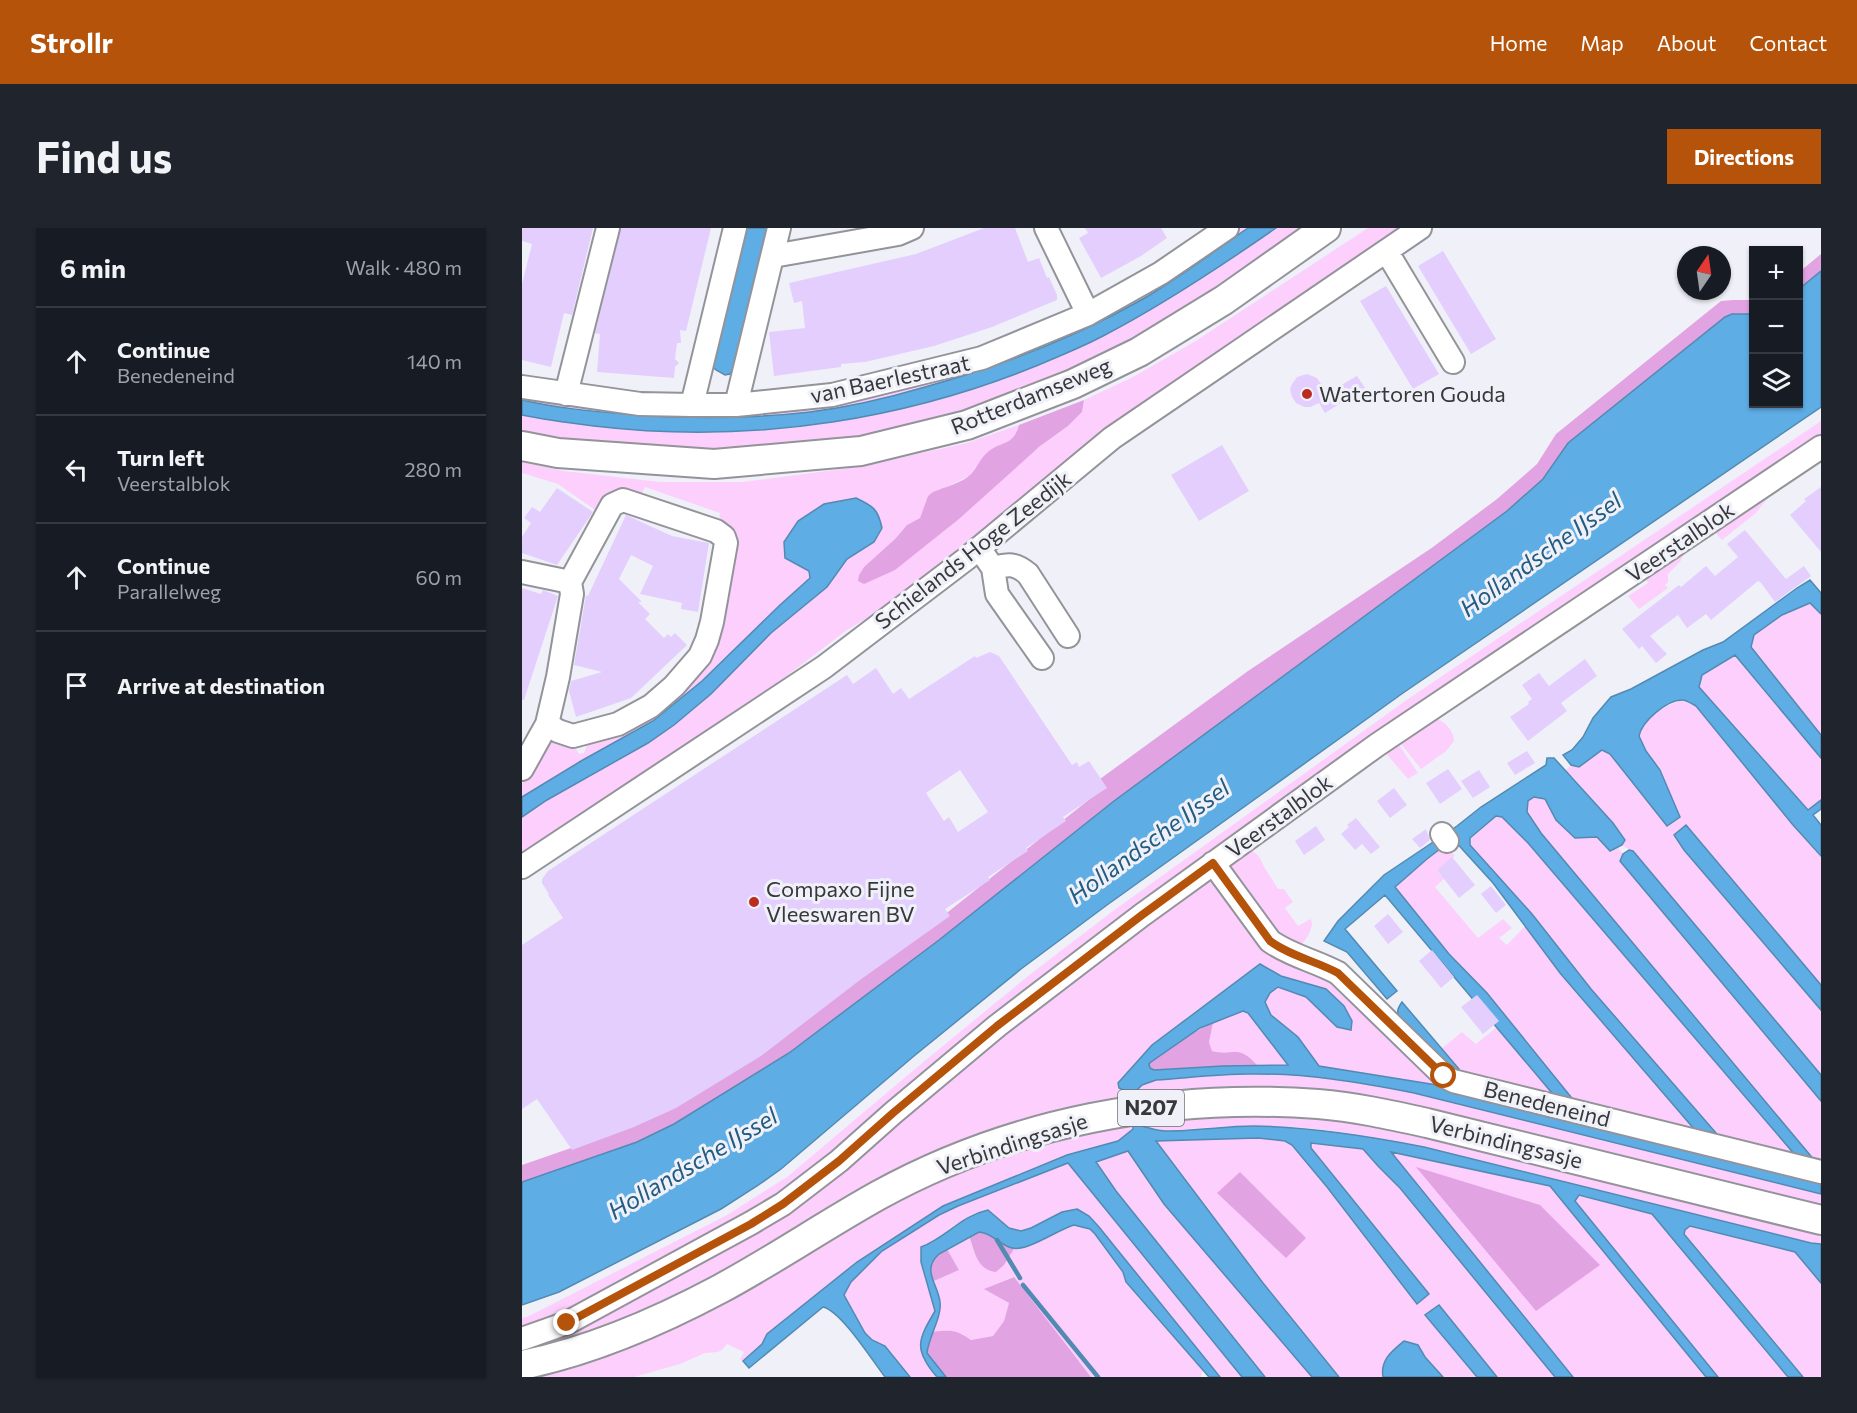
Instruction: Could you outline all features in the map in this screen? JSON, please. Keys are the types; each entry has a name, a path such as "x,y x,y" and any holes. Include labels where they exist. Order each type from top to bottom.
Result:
{"main road":[{"name":"Rotterdamseweg","path":"522,446 558,453 714,464 861,451 967,425 1073,384 1139,352 1224,300 1326,228"},
{"name":"Verbindingsasje","path":"522,1365 603,1342 664,1316 720,1289 878,1196 925,1172 983,1149 1046,1129 1102,1115 1152,1107 1210,1102 1262,1101 1320,1104 1370,1111 1821,1220"}],"street":[{"path":"566,394 608,228"},
{"path":"692,405 735,228"},
{"path":"736,405 779,228"},
{"path":"773,256 897,234 912,228"},
{"path":"1046,228 1088,314"},
{"name":"van Baerlestraat","path":"522,387 640,404 736,405 832,395 982,358 1088,314 1161,273 1227,228"},
{"name":"Schielands Hoge Zeedijk","path":"522,867 824,667 979,548 1112,438 1420,228"},
{"path":"1387,252 1454,362"},
{"name":"Veerstalblok","path":"522,1339 567,1323 783,1204 839,1161 997,1026 1213,863 1377,745 1821,447"},
{"path":"522,769 547,724 558,677 572,594 570,582 612,505 623,500 716,531 724,537 726,543 707,640 700,656 674,686 651,706 618,724 573,736 547,724"},
{"path":"979,548 993,568 997,594 1042,658"},
{"path":"993,568 1007,564 1019,566 1028,574 1068,636"},
{"path":"522,572 570,582"},
{"name":"Benedeneind","path":"1213,863 1270,941 1338,973 1444,1076 1453,1081 1821,1172"}],"shaded area":[{"path":"1238,228 1248,228 1156,291 1091,326 1037,350 981,370 883,398 810,412 718,418 612,413 522,400 522,389 658,409 979,365"},
{"path":"1276,228 1313,228 1115,353 982,406 900,431 860,439 694,453 522,435 522,415 594,426 653,431 712,432 830,423 889,412 946,397 1003,379 1098,339 1169,298"},
{"path":"1368,228 1409,228 918,588 847,630 750,704 522,860 522,817 547,800 622,758 711,694 771,633 827,587 847,559 874,542 809,571 810,578 702,681 653,721 522,797 522,784 548,744 555,739 570,739 579,754 584,753 588,742 707,660 720,513 645,487 640,497 620,491 607,494 595,510 558,484 522,473 522,462 564,471 660,482 743,482 858,467 967,443 1019,425 1016,436 984,456 969,476 928,496 920,518 907,525 864,567 859,575 859,581 1068,426 1082,412 1084,400 1133,377 1194,342"},
{"path":"1821,254 1821,271 1803,286 1803,269"},
{"path":"1749,300 1749,314 1732,314 1725,317 1568,443 1543,479 1507,511 1114,801 939,940 789,1053 674,1124 637,1142 522,1182 522,1165 571,1148 909,943 1101,790 1100,779 1248,671 1433,547 1497,499 1537,464 1556,434 1721,301"},
{"path":"1084,400 1082,412 1068,426 1039,447 959,519 895,570 864,584 858,581 864,567 907,525 920,518 928,496 967,477 986,453 1011,440 1019,425"},
{"path":"1821,421 1821,437 1563,612 796,1185 571,1313 522,1331 522,1318 727,1215 787,1177 1028,976 1113,911 1408,699"},
{"path":"1774,490 1756,513 1722,540 1713,530"},
{"path":"1687,547 1680,562 1668,574 1668,582 1665,585 1668,588 1639,609 1628,596 1648,583 1644,576"},
{"path":"1810,603 1821,614 1821,735 1751,647 1753,637 1763,627"},
{"path":"1734,655 1821,758 1821,800 1808,811 1699,687 1702,675"},
{"path":"1684,700 1696,706 1821,856 1821,985 1686,826 1674,835 1684,850 1821,1010 1821,1075 1633,851 1622,845 1625,840 1613,823 1573,777 1565,771 1571,765 1579,767 1602,749 1610,754 1667,825 1660,770 1646,751 1639,736 1645,723 1656,712"},
{"path":"1433,717 1447,726 1454,741 1446,751 1421,769 1398,740"},
{"path":"1397,742 1418,773 1408,779 1383,750"},
{"path":"1534,797 1545,799 1556,820 1575,838 1597,837 1610,851 1618,848 1623,854 1620,861 1821,1101 1821,1162 1815,1161 1541,833 1527,812 1528,801"},
{"path":"1496,816 1502,817 1528,843 1796,1156 1716,1133 1591,989 1532,914 1470,845 1470,838"},
{"path":"1444,843 1455,856 1437,870 1444,879 1435,887 1478,938 1503,919 1512,928 1499,938 1507,945 1526,925 1560,973 1695,1130 1648,1123 1644,1115 1632,1118 1575,1102 1487,993 1449,954 1395,887"},
{"path":"1250,850 1260,858 1278,889 1284,889 1293,902 1285,908 1298,926 1311,919 1312,927 1298,950 1281,943 1229,868 1230,864"},
{"path":"1213,881 1323,971 1464,1093 1437,1085 1318,1066 1298,1037 1271,1015 1265,1002 1270,993 1278,987 1306,997 1337,1027 1351,1030 1352,1021 1344,1006 1326,989 1281,976 1260,964 1186,1018 1134,1092 1142,1085 1156,1080 1237,1074 1311,1077 1373,1085 1414,1093 1821,1194 1821,1211 1422,1110 1079,1111 654,1310 522,1355 522,1344 691,1264 1084,965 1202,883"},
{"path":"1243,1011 1248,1012 1289,1065 1257,1065 1240,1054 1212,1051 1209,1042 1213,1023"},
{"path":"1213,1023 1209,1042 1212,1051 1240,1052 1257,1065 1154,1070 1150,1068 1149,1064 1170,1047"},
{"path":"1497,1027 1557,1099 1454,1072 1459,1069 1441,1049 1462,1032 1476,1044"},
{"path":"1209,1112 1306,1115 1355,1119 1403,1127 1821,1230 1821,1244 1424,1147 1326,1130 1255,1126 1165,1131 1140,1127 1139,1123 1132,1124 1133,1129 1118,1141 1067,1155 943,1206 857,1262 767,1334 762,1344 743,1361 740,1359 744,1352 727,1344 718,1352 705,1353 680,1364 634,1377 522,1377 522,1373 615,1345 683,1317 893,1199 989,1156 1097,1127"},
{"path":"1258,1138 1285,1141 1292,1145 1417,1304 1429,1293 1311,1148 1311,1142 1363,1148 1400,1188 1555,1377 1497,1377 1439,1305 1426,1315 1477,1377 1443,1377 1425,1357 1418,1345 1404,1341 1391,1352 1385,1361 1383,1377 1339,1377 1263,1283 1156,1140"},
{"path":"1128,1151 1164,1204 1312,1377 1265,1377 1116,1191 1096,1162"},
{"path":"1390,1152 1550,1186 1706,1377 1573,1377"},
{"path":"1069,1163 1242,1377 1220,1377 1099,1227 1062,1212 1021,1231 1009,1228 1000,1221 970,1216 950,1228 941,1237 921,1247 921,1262 935,1311 923,1332 923,1359 937,1377 910,1377 885,1346 872,1340 865,1333 844,1295 851,1282 882,1251 939,1215 958,1206"},
{"path":"1416,1167 1540,1205 1600,1265 1536,1311"},
{"path":"1240,1172 1306,1238 1286,1258 1217,1193"},
{"path":"1578,1195 1652,1214 1788,1377 1718,1377 1575,1201"},
{"path":"1074,1225 1090,1229 1095,1234 1123,1272 1126,1282 1203,1369 1201,1377 1091,1377 1013,1277 985,1289 1009,1303 1004,1321 993,1336 971,1340 963,1334 932,1332 939,1307 934,1281 959,1270 947,1249 969,1236 975,1253 996,1272 1004,1265 1014,1249 1026,1248"},
{"path":"1690,1226 1795,1252 1821,1283 1821,1377 1803,1377 1684,1234"},
{"path":"979,1232 988,1234 1014,1249 1004,1265 996,1272 985,1268 975,1254 969,1236"},
{"path":"947,1249 959,1270 934,1281 931,1270 932,1262"},
{"path":"1014,1277 1091,1377 946,1377 927,1353 932,1332 953,1331 971,1340 993,1336 1004,1321 1009,1303 984,1289"}],"water":[{"path":"747,228 768,228 733,370 730,374 725,375 713,367"},
{"path":"1248,228 1276,228 1169,298 1098,339 1006,377 949,396 891,411 832,422 773,429 714,432 654,431 594,426 522,415 522,400 612,413 718,418 810,412 897,395 1009,360 1091,326 1156,291"},
{"name":"Hollandsche IJssel","path":"1821,271 1821,407 1403,693 1107,905 1021,969 781,1169 757,1186 721,1209 559,1292 522,1305 522,1182 637,1142 674,1124 789,1053 939,940 1114,801 1507,511 1543,479 1568,443 1725,317 1732,314 1749,314 1749,408 1803,408 1803,286"},
{"path":"856,498 874,509 879,516 882,528 874,542 847,559 827,587 771,633 711,694 674,725 648,743 547,800 522,817 522,797 653,721 702,681 810,578 809,571 785,558 784,542 798,521 824,504"},
{"path":"1810,580 1821,593 1821,614 1810,603 1782,615 1754,635 1751,647 1821,735 1821,758 1735,655 1702,675 1699,687 1808,810 1821,800 1821,809 1813,815 1821,825 1821,856 1696,706 1688,701 1676,701 1656,712 1645,724 1639,736 1646,751 1660,770 1680,817 1667,826 1610,754 1602,750 1579,767 1571,765 1563,755 1572,750 1583,737 1593,718 1611,697 1723,642"},
{"path":"1547,758 1554,758 1613,823 1625,840 1622,845 1610,851 1597,837 1575,838 1556,820 1545,799 1534,797 1528,801 1527,812 1541,833 1815,1161 1796,1156 1528,843 1502,817 1496,816 1470,838 1470,845 1532,914 1591,989 1716,1133 1695,1130 1560,973 1493,883 1453,839 1395,887 1449,954 1487,993 1575,1102 1557,1099 1385,895 1345,929 1397,991 1387,999 1347,952 1324,941 1338,921 1384,875 1546,765"},
{"path":"1686,825 1821,985 1821,1010 1684,850 1674,835"},
{"path":"1629,850 1633,851 1821,1075 1821,1101 1620,861 1623,854"},
{"path":"1260,964 1281,976 1326,989 1344,1006 1352,1021 1351,1030 1337,1027 1306,997 1278,987 1270,993 1265,1002 1271,1015 1298,1037 1319,1066 1437,1085 1821,1183 1821,1194 1414,1093 1352,1082 1290,1075 1225,1075 1156,1080 1142,1085 1134,1093 1127,1095 1127,1092 1119,1088 1118,1083 1152,1045","holes":["1243,1011 1248,1013 1288,1065 1154,1070 1150,1068 1151,1062 1200,1028"]},
{"path":"1402,1002 1459,1069 1454,1072 1401,1020 1398,1011"},
{"path":"1136,1125 1166,1131 1243,1126 1276,1127 1319,1130 1382,1139 1424,1147 1821,1244 1821,1283 1795,1252 1690,1226 1684,1234 1803,1377 1788,1377 1652,1214 1579,1195 1575,1201 1718,1377 1706,1377 1550,1186 1391,1152 1573,1377 1555,1377 1400,1188 1363,1149 1311,1143 1311,1148 1429,1294 1417,1304 1292,1145 1285,1141 1258,1138 1156,1141 1263,1283 1339,1377 1312,1377 1164,1204 1128,1151 1096,1162 1116,1191 1265,1377 1242,1377 1068,1163 939,1215 882,1251 851,1282 844,1295 865,1333 872,1340 885,1346 910,1377 885,1377 847,1326 830,1310 823,1307 749,1368 743,1361 762,1344 767,1334 857,1262 943,1206 1067,1155 1118,1141"},
{"path":"1077,1209 1089,1216 1099,1227 1220,1377 1209,1377 1126,1282 1123,1272 1095,1234 1090,1229 1074,1225 1034,1244 1018,1248 1007,1246 988,1234 979,1232 939,1254 931,1266 931,1271 939,1295 940,1308 927,1353 946,1377 937,1377 921,1351 922,1337 935,1311 921,1262 921,1247 969,1217 988,1210 1009,1228 1021,1231 1062,1212"},
{"path":"1439,1305 1497,1377 1477,1377 1425,1315"},
{"path":"1404,1341 1418,1345 1425,1357 1443,1377 1383,1377 1385,1361 1391,1352"}],"building":[{"path":"522,228 593,228 572,315 564,313 551,367 522,360 522,284 532,244 522,241"},
{"path":"621,228 711,228 686,331 680,330 681,343 677,343 675,359 679,363 675,367 674,378 597,372 600,334 595,333"},
{"path":"984,228 1015,228 1028,262 1039,258 1057,295 1057,300 992,327 934,346 865,362 841,364 841,367 774,376 769,332 805,328 802,301 794,303 789,283 916,254"},
{"path":"1085,228 1161,228 1167,238 1141,256 1101,278 1079,238 1088,233"},
{"path":"1443,251 1496,339 1471,354 1418,266"},
{"path":"1386,286 1439,374 1413,389 1360,301"},
{"name":"Watertoren Gouda","path":"1307,374 1317,378 1327,393 1357,376 1365,388 1325,413 1319,403 1304,407 1296,403 1292,397 1290,389 1292,384 1297,377"},
{"path":"1222,445 1249,491 1199,521 1171,475"},
{"path":"1821,487 1821,552 1790,515 1806,501 1804,499"},
{"path":"557,488 593,512 557,565 522,553 522,537 531,523 524,518 532,507 540,512"},
{"path":"626,515 672,536 709,543 698,612 681,609 682,603 640,594 653,566 631,555 619,579 642,602 638,602 650,614 645,619 664,638 668,634 671,637 675,633 687,645 631,698 576,717 569,691 571,681 602,672 574,665 586,595 588,596"},
{"path":"1745,530 1786,579 1804,566 1811,576 1775,602 1758,581 1711,620 1706,614 1687,628 1678,615 1650,636 1667,654 1656,663 1642,646 1639,649 1622,629 1679,585 1681,587 1706,566 1715,576 1738,557 1727,544"},
{"path":"522,588 541,594 543,590 558,596 524,700 522,700"},
{"name":"Compaxo Fijne Vleeswaren BV","path":"990,652 999,656 1072,765 1077,762 1079,767 1089,761 1107,788 1063,817 1066,821 1026,848 1028,851 988,877 990,880 945,909 950,916 860,980 761,1056 676,1108 634,1127 572,1150 537,1099 522,1109 522,945 563,918 542,883 548,871 847,675 853,684 876,668 893,694 901,688 909,699 975,656 976,658","holes":["960,770 988,812 958,832 949,817 944,821 926,793"]},
{"path":"1585,659 1597,676 1561,703 1567,711 1528,741 1510,717 1529,704 1528,702 1532,699 1522,685 1539,673 1549,686"},
{"path":"1527,751 1535,763 1515,775 1507,763"},
{"path":"1448,769 1462,789 1440,804 1426,783"},
{"path":"1479,770 1490,787 1473,798 1461,781"},
{"path":"1394,788 1407,805 1390,818 1377,801"},
{"path":"1356,818 1380,847 1371,854 1362,844 1355,850 1341,834"},
{"path":"1316,826 1325,840 1304,855 1295,841"},
{"path":"1426,829 1430,840 1420,848 1412,839"},
{"path":"1452,857 1475,885 1459,898 1437,870"},
{"path":"1491,886 1506,905 1496,913 1481,894"},
{"path":"1388,914 1403,932 1388,944 1374,926"},
{"path":"1432,950 1454,977 1441,988 1419,961"},
{"path":"1477,995 1499,1021 1483,1034 1461,1007"}],"waterway":[{"path":"997,1240 1020,1278"},
{"path":"1023,1285 1098,1377"}],"place":[{"name":"Watertoren Gouda","path":"1307,394"},
{"name":"Compaxo Fijne Vleeswaren BV","path":"754,902"}],"route":[{"path":"567,1323 751,1224 783,1204 839,1161 997,1026 1213,863 1270,941 1288,952 1338,973 1444,1076"}]}
